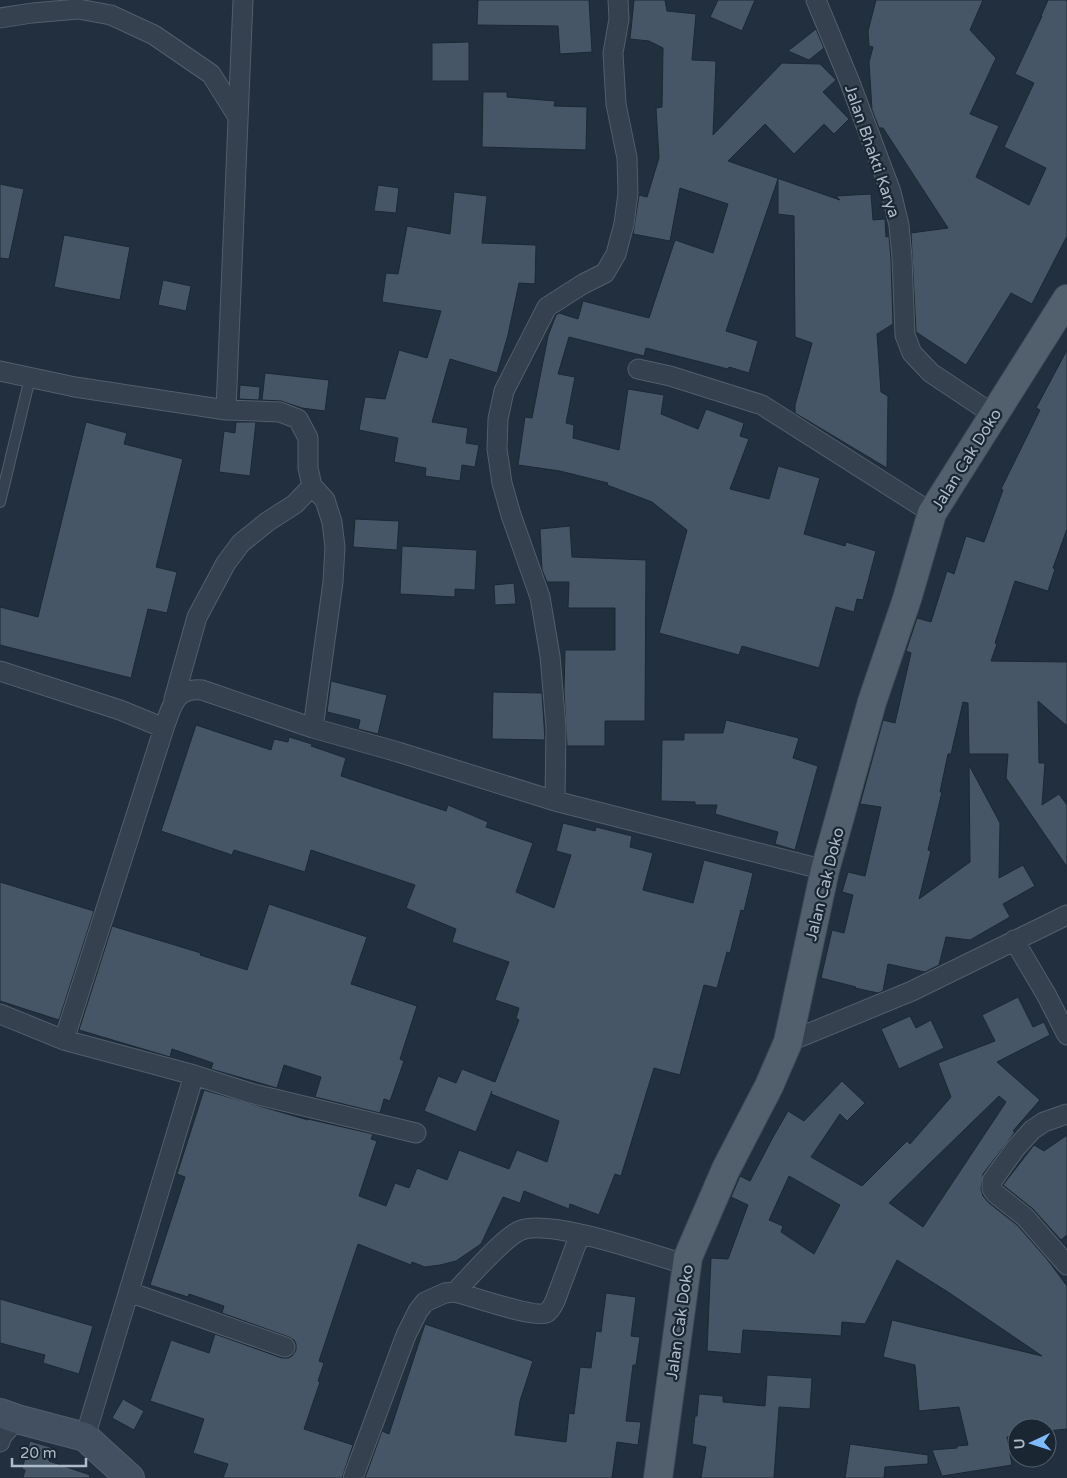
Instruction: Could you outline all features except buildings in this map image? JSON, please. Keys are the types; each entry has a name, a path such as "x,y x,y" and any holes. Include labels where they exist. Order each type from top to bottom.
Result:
{"main road":[{"name":"Jalan Cak Doko","path":"658,1478 688,1257 726,1169 769,1086 788,1042 825,870 872,702 907,599 932,513 1064,310"}],"street":[{"path":"226,410 243,0"},
{"path":"555,801 556,726 550,656 540,597 511,515 502,483 497,449 498,419 504,391 547,308 583,284 605,273 616,254 624,224 628,193 627,158 616,104 613,53 619,19 618,0"},
{"name":"Jalan Bhakti Karya","path":"816,0 849,80 891,192 899,225 904,335 912,352 931,373 994,415"},
{"path":"0,18 32,13 78,10 111,15 154,34 211,74 238,117"},
{"path":"638,369 670,376 762,405 932,513"},
{"path":"0,371 30,378 226,410 280,412 298,419 308,438 308,468 312,486 325,500 332,522 335,546 333,582 313,728"},
{"path":"64,1040 174,699 197,617 226,563 241,543 267,522 295,504 312,486"},
{"path":"0,671 120,710 164,728"},
{"path":"174,699 191,689 202,690 313,728 398,752 555,801 825,870"},
{"path":"788,1042 912,991 1067,915"},
{"path":"1014,940 1047,996 1067,1035"},
{"path":"0,1014 64,1040 194,1075 250,1093 416,1133"},
{"path":"85,1437 194,1075"},
{"path":"1067,1114 1044,1122 1032,1130 1015,1149 992,1181 992,1189 1025,1217 1067,1265"},
{"path":"455,1292 510,1236 529,1228 548,1228 580,1234 687,1265"},
{"path":"353,1478 406,1335 424,1302 445,1293 455,1292 530,1313 545,1313 550,1310 555,1301 580,1234"},
{"path":"129,1292 285,1347"},
{"path":"0,1442 8,1416 85,1437 130,1478"}],"lane":[{"path":"0,502 30,378"}]}
